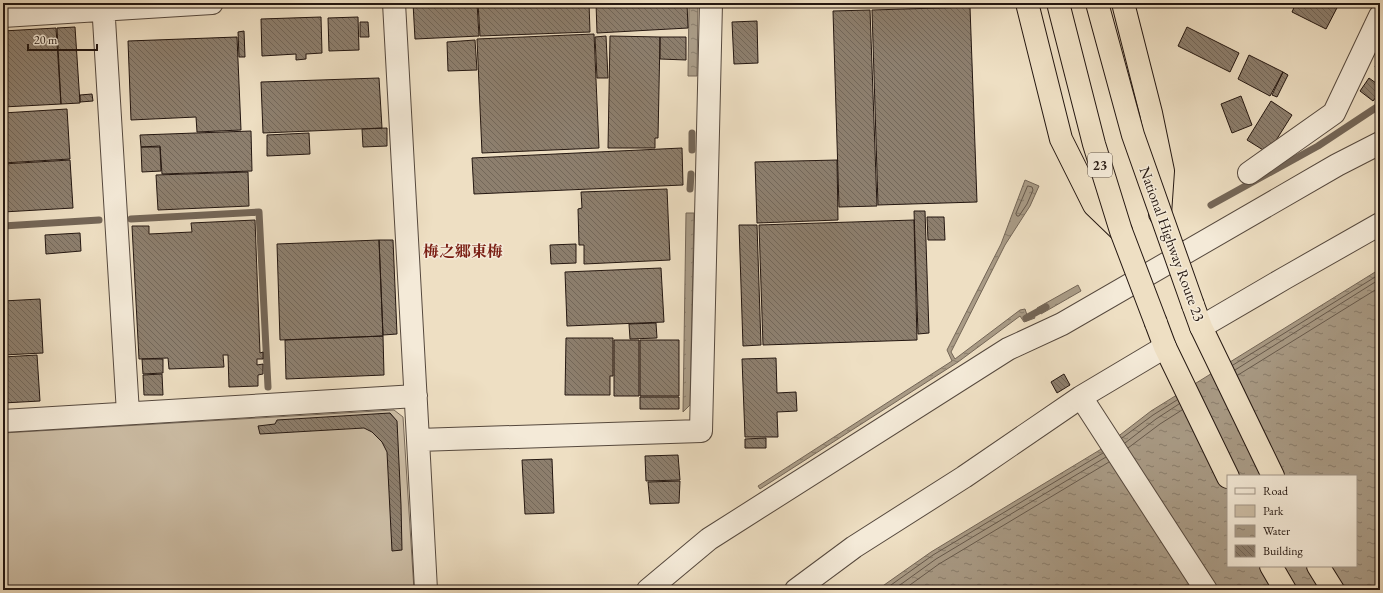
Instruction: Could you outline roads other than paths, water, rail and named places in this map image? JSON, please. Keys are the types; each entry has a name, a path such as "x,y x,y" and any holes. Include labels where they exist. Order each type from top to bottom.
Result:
{"highway":[{"path":"1027,3 1061,139 1094,205 1122,231"},
{"name":"23","path":"1058,3 1094,144 1122,231 1169,356 1227,475"},
{"name":"National Highway Route 23","path":"1096,3 1132,135 1193,305 1206,336 1273,475"},
{"path":"1123,3 1151,113 1163,171 1160,214"},
{"path":"1272,567 1285,590"},
{"path":"1319,567 1333,590"}],"street":[{"path":"3,16 103,6 212,3"},
{"path":"394,3 426,590"},
{"path":"418,440 701,431 711,3"},
{"path":"103,6 128,413"},
{"path":"1250,173 1334,113 1380,16"},
{"path":"648,590 709,539 1008,350 1062,324 1337,165 1380,143"},
{"path":"1206,336 1284,278 1380,224"},
{"path":"796,590 854,547 964,477 1081,397 1169,356"},
{"path":"3,421 416,396"},
{"path":"1081,397 1206,590"}],"water":[{"path":"689,3 698,3 697,76 688,76"},
{"path":"1025,180 1039,186 1030,206 1005,245 951,352 955,359 1020,310 1025,309 1027,315 1032,312 1035,318 1024,322 1020,316 958,362 760,489 758,486 952,361 947,350 1001,244"},
{"path":"686,213 694,213 690,405 683,412"},
{"path":"1380,269 1380,590 877,590 931,552 1103,448 1151,411"},
{"path":"1078,285 1081,291 1041,314 1037,308"}],"waterway":[{"path":"1211,205 1318,146 1380,105"},
{"path":"692,133 692,150"},
{"path":"690,189 691,174"},
{"path":"131,219 259,212 268,387"},
{"path":"3,226 99,220"},
{"path":"1026,318 1046,307"}],"district":[{"name":"梅之郷東梅","path":"463,251"}]}
